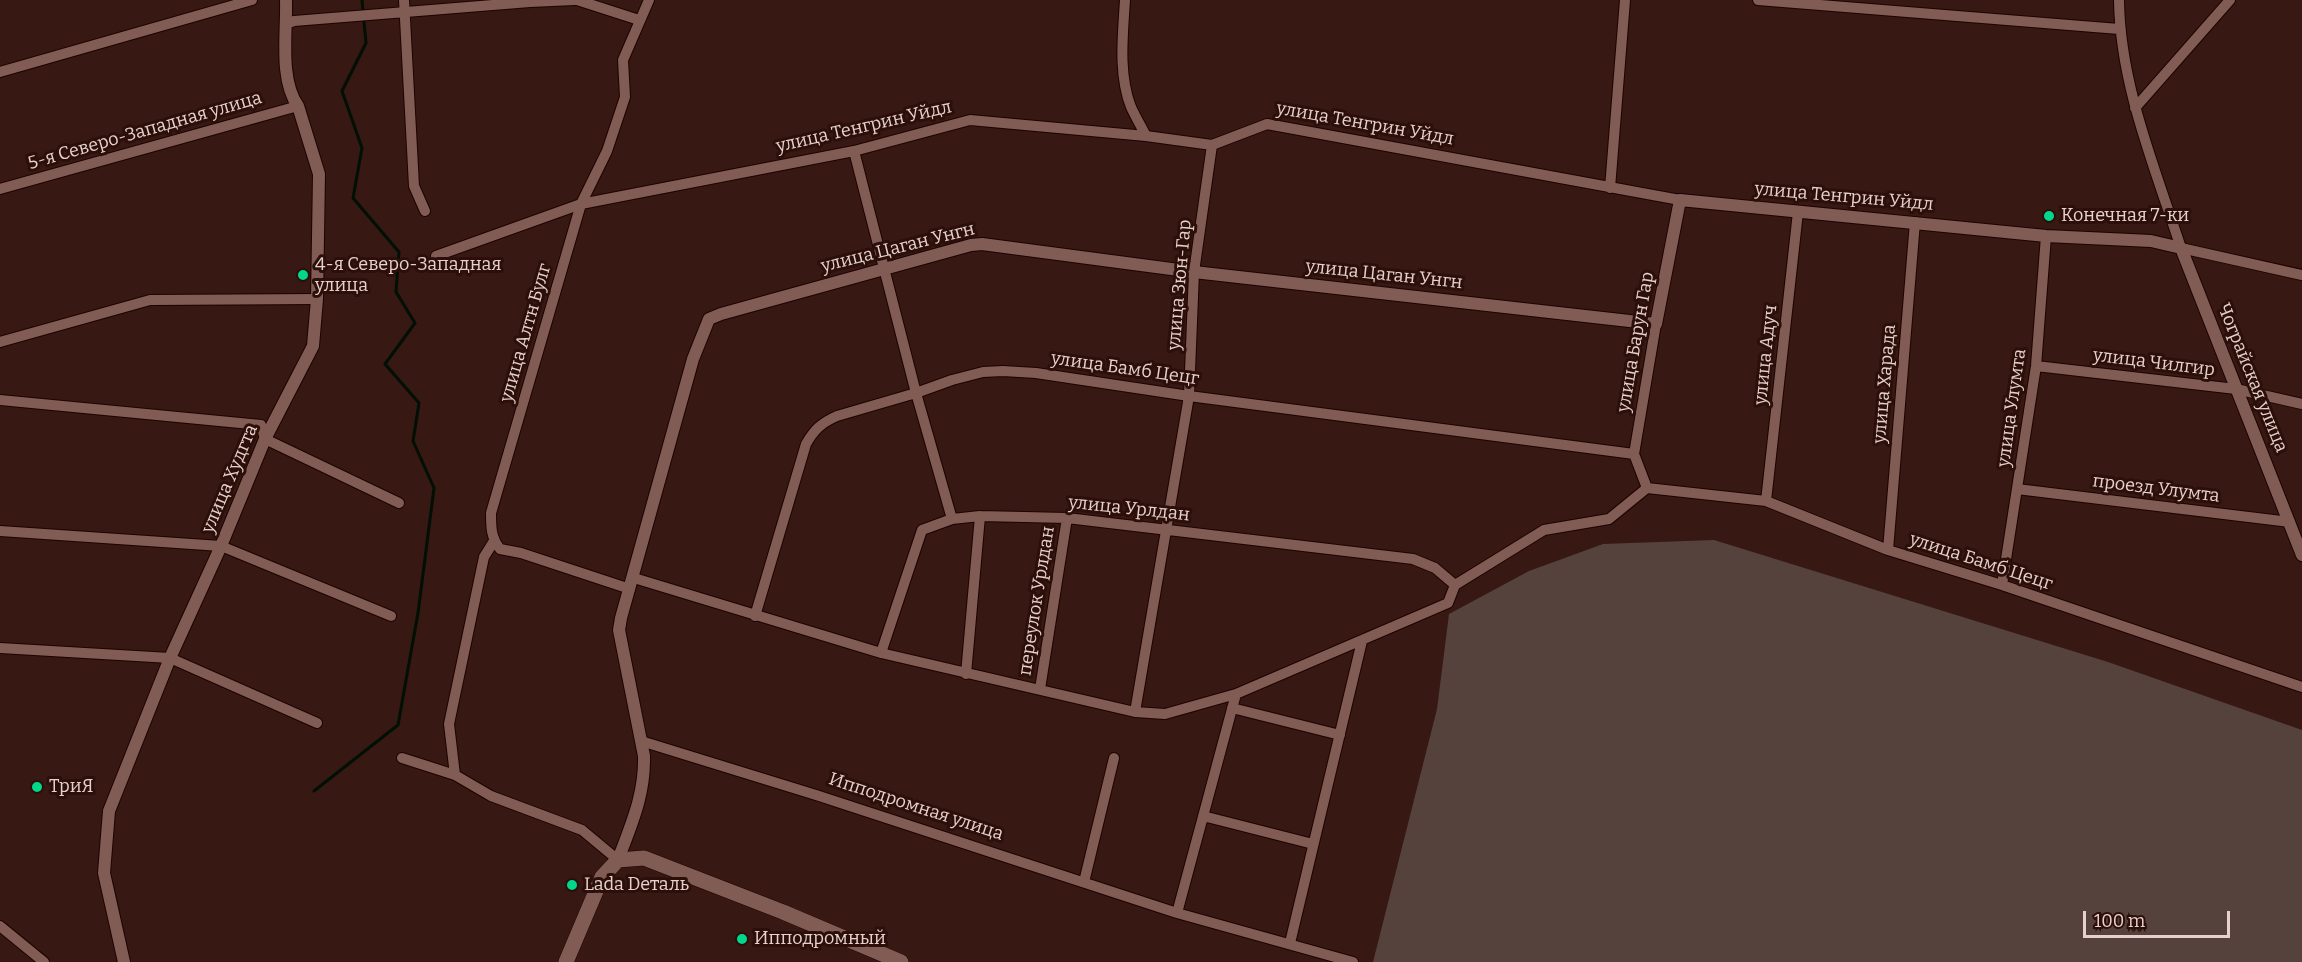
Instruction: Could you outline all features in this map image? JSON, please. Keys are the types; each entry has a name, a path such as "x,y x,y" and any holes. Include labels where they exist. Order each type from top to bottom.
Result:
{"main road":[{"path":"566,962 602,877 618,860 644,858 783,912 901,962"}],"street":[{"path":"0,72 252,0"},
{"name":"улица Худгта","path":"124,962 104,873 109,811 170,658 266,439 313,346 317,299 319,174 298,106 286,82 286,0"},
{"path":"404,0 414,186 425,211"},
{"path":"286,24 294,21 530,1 576,0 639,20"},
{"name":"улица Алтн Булг","path":"494,541 491,513 581,204 607,151 625,97 623,60 649,0"},
{"path":"1125,0 1123,39 1125,80 1131,105 1146,136"},
{"path":"1610,188 1625,0"},
{"path":"1758,0 2120,28"},
{"path":"2119,0 2120,28 2135,108 2181,248"},
{"path":"2135,108 2230,0"},
{"name":"5-я Северо-Западная улица","path":"0,189 298,106"},
{"name":"улица Тенгрин Уйдл","path":"436,256 581,204 854,151 970,120 1146,136 1212,145 1267,124 1680,200 2046,236 2151,241 2302,275"},
{"name":"улица Зюн-Гар","path":"1135,712 1189,396 1194,272 1212,145"},
{"path":"854,151 916,393 952,519"},
{"name":"улица Барун Гар","path":"1634,454 1680,200"},
{"name":"улица Адуч","path":"1766,501 1798,212"},
{"name":"улица Харада","path":"1888,550 1916,222"},
{"name":"улица Улумта","path":"2002,585 2036,366 2046,236"},
{"name":"улица Цаган Унгн","path":"618,860 643,792 645,756 620,630 623,607 632,584 693,359 709,319 885,267 982,244 1194,272 1656,324"},
{"name":"Чограйская улица","path":"2181,248 2302,555"},
{"path":"0,342 150,300 317,299"},
{"name":"улица Чилгир","path":"2036,366 2236,389 2302,404"},
{"name":"улица Бамб Цецг","path":"755,616 806,444 814,429 824,421 837,416 983,372 1036,373 1189,396 1634,454"},
{"path":"0,400 261,426 266,439 399,503"},
{"path":"455,775 448,724 484,557 494,541 500,549 755,616 881,653 1135,712 1165,714 1236,693 1448,603 1455,585 1544,530 1609,519 1647,488 1634,454"},
{"name":"улица Бамб Цецг","path":"1647,488 1766,501 1888,550 2002,585 2302,687"},
{"name":"проезд Улумта","path":"2017,489 2290,522"},
{"path":"966,674 980,516"},
{"name":"улица Урлдан","path":"881,653 922,530 952,519 980,516 1067,518 1413,558 1435,568 1455,585"},
{"name":"переулок Урлдан","path":"1040,689 1067,518"},
{"path":"0,531 221,546 391,616"},
{"path":"1290,943 1362,640"},
{"path":"0,648 170,658 317,723"},
{"path":"1177,913 1236,693"},
{"path":"1232,708 1340,735"},
{"name":"Ипподромная улица","path":"641,741 816,795 1177,913 1353,962"},
{"path":"402,758 455,775 491,796 582,830 618,860"},
{"path":"1084,882 1114,758"},
{"path":"1203,816 1314,844"},
{"path":"0,926 44,962"}],"shaded area":[{"path":"1714,540 2108,662 2302,730 2302,962 1373,962 1437,709 1449,614 1529,571 1603,544"}],"waterway":[{"path":"314,791 398,725 418,613 434,488 413,441 419,403 385,364 415,323 396,292 399,252 353,198 362,148 342,91 366,43 362,0"}],"place":[{"name":"Конечная 7-ки","path":"2049,216"},
{"name":"4-я Северо-Западная улица","path":"303,275"},
{"name":"ТриЯ","path":"37,787"},
{"name":"Lada Dеталь","path":"572,885"},
{"name":"Ипподромный","path":"742,939"}]}
